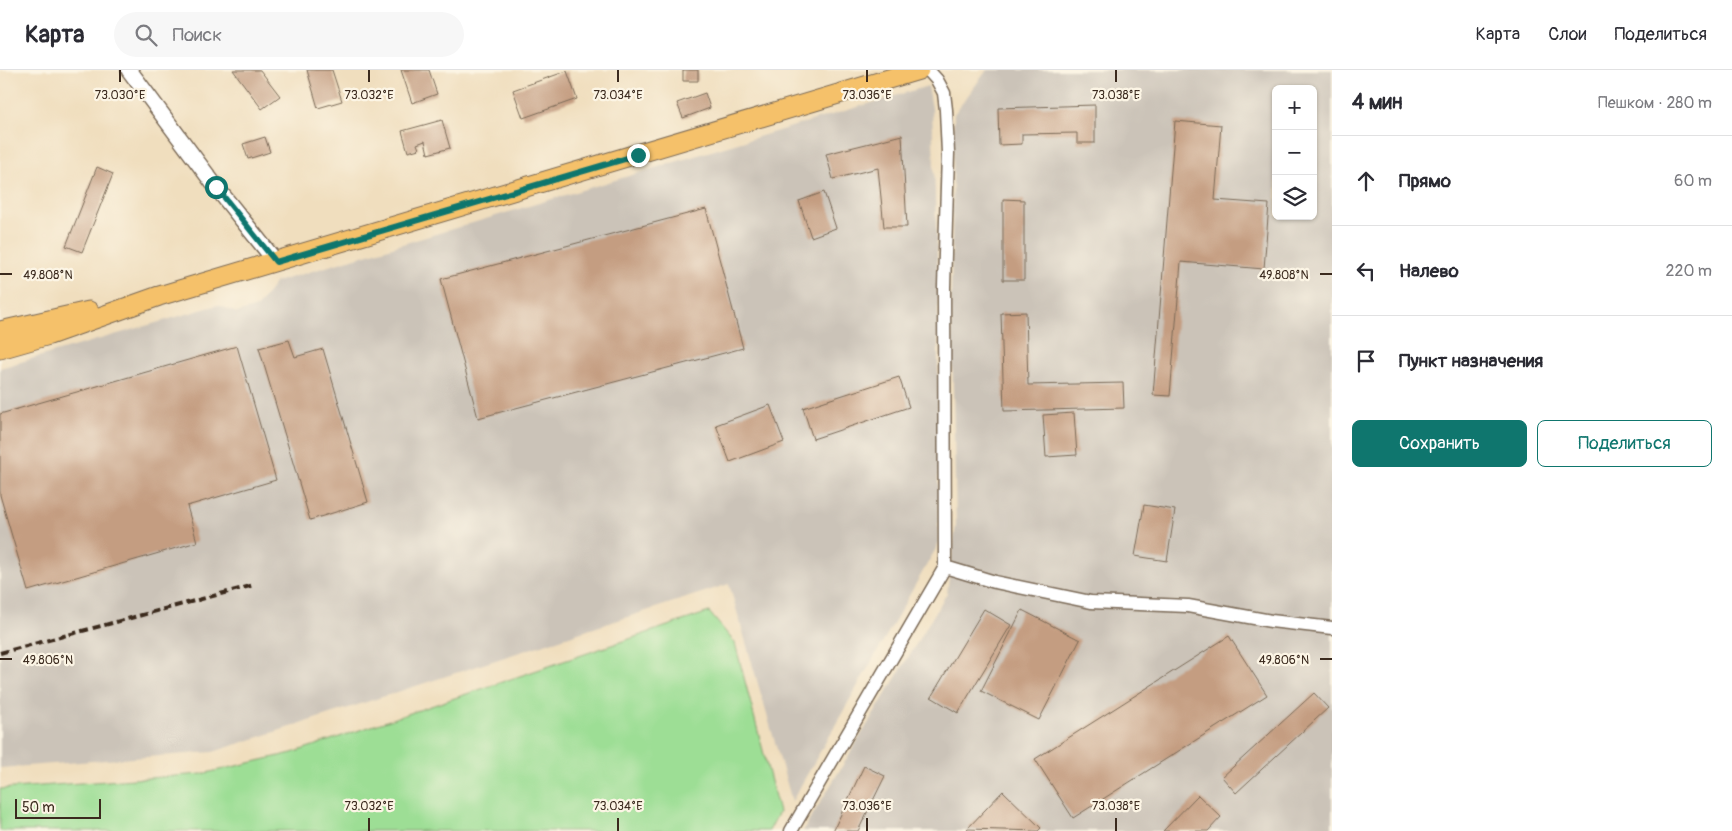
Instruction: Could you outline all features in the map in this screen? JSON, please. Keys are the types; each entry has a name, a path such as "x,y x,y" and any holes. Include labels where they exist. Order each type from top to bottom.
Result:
{"main road":[{"path":"0,348 49,335 159,296 919,70"},
{"path":"0,332 44,320 159,296"}],"street":[{"path":"129,70 216,187 276,262"},
{"path":"791,831 945,567 944,287 948,153 944,93 937,80 928,70"},
{"path":"945,567 995,582 1091,602 1188,606 1271,621 1332,628"}],"shaded area":[{"path":"987,70 1332,70 1332,831 803,831 947,593 956,525 951,297 954,114"},
{"path":"928,86 932,108 938,282 938,545 792,801 729,584 213,752 0,768 0,368 218,305 237,313 257,307 276,282"}],"green space":[{"path":"709,612 735,643 779,812 769,831 0,831 0,789 202,774 292,753"}],"building":[{"path":"233,70 260,70 280,96 262,109"},
{"path":"307,70 332,70 342,101 318,108"},
{"path":"401,70 429,70 437,94 412,103"},
{"path":"683,70 698,70 698,81 683,81"},
{"path":"567,71 577,99 523,118 513,90"},
{"path":"705,93 710,108 683,118 677,103"},
{"path":"1095,105 1095,143 1077,143 1077,133 1022,134 1022,144 999,145 998,108"},
{"path":"442,120 450,148 428,154 425,141 417,144 419,149 408,152 402,131"},
{"path":"1175,121 1221,125 1215,200 1269,204 1264,269 1181,262 1170,396 1153,395"},
{"path":"902,135 907,227 884,227 878,168 833,179 826,154"},
{"path":"265,137 270,152 248,159 243,144"},
{"path":"97,167 113,174 82,252 66,246"},
{"path":"824,192 836,228 811,237 799,201"},
{"path":"1003,199 1024,200 1024,280 1003,280"},
{"path":"706,209 743,348 478,418 441,279"},
{"path":"1026,312 1028,385 1123,383 1124,408 1004,411 1001,313"},
{"path":"289,340 295,357 323,349 368,502 310,520 259,348"},
{"path":"237,346 276,480 187,506 197,542 28,591 0,495 0,414"},
{"path":"899,377 909,407 813,439 803,408"},
{"path":"770,405 784,442 730,462 716,425"},
{"path":"1074,413 1077,455 1046,457 1043,415"},
{"path":"1144,505 1175,510 1167,561 1135,556"},
{"path":"984,609 1011,625 958,713 931,697"},
{"path":"1022,610 1080,640 1039,720 981,691"},
{"path":"1229,636 1267,695 1073,818 1035,759"},
{"path":"1314,693 1328,708 1236,793 1222,777"},
{"path":"864,766 885,776 858,831 833,831"},
{"path":"1003,791 1041,828 1038,831 967,829"},
{"path":"1198,795 1221,817 1208,831 1163,831"}],"railway":[{"path":"0,653 254,585"}],"route":[{"path":"216,187 276,262 638,155"}]}
